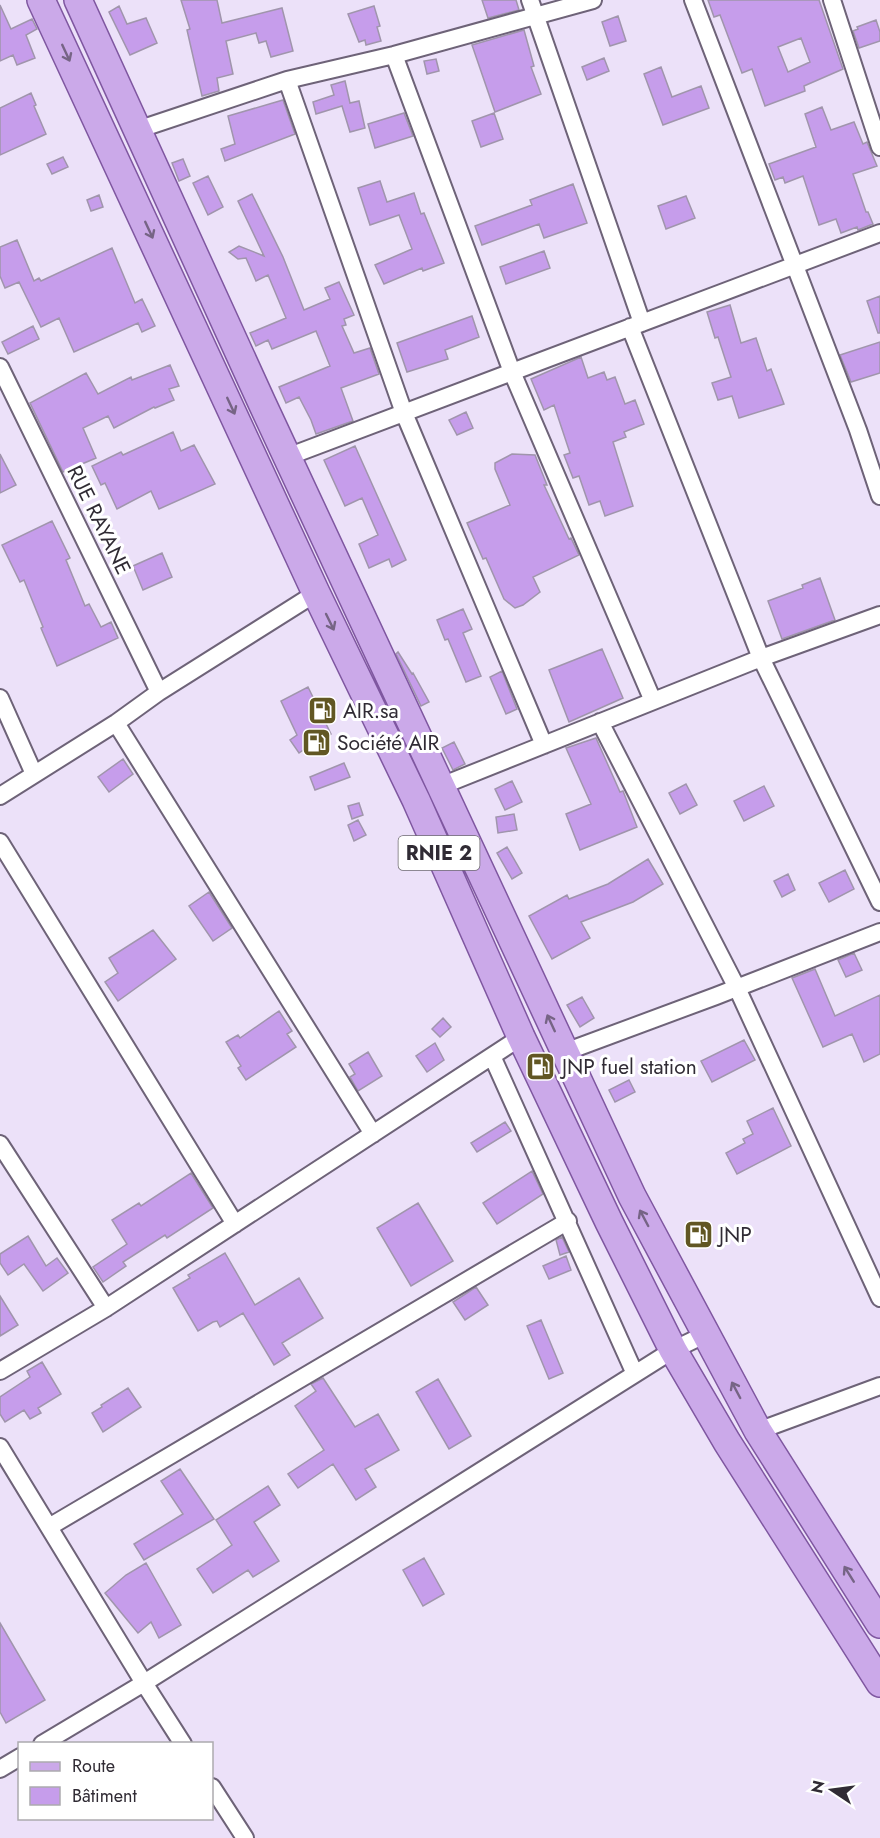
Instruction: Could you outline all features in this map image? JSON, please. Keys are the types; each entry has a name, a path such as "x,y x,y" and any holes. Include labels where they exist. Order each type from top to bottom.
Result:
{"main road":[{"name":"RNIE 2","path":"41,0 316,592 416,800 521,1037 609,1222 673,1350 733,1452 880,1683"},
{"name":"RNIE 2","path":"78,0 287,457 632,1196 758,1431 880,1624"}],"street":[{"path":"530,0 636,325 761,658 880,902"},
{"path":"137,130 287,80 394,54 593,0"},
{"path":"693,0 858,430 880,496"},
{"path":"832,0 880,147"},
{"path":"394,54 512,372 653,701"},
{"path":"287,80 404,413 544,745"},
{"path":"287,457 880,233"},
{"name":"RUE RAYANE","path":"0,367 159,692"},
{"path":"0,796 316,592"},
{"path":"441,786 761,658 880,615"},
{"path":"0,698 34,774"},
{"path":"600,722 736,988 880,1298"},
{"path":"116,723 373,1134"},
{"path":"0,842 235,1224"},
{"path":"565,1052 880,932"},
{"path":"0,1371 106,1308 521,1037"},
{"path":"492,1056 635,1374"},
{"path":"0,1144 106,1308"},
{"path":"49,1527 568,1221"},
{"path":"44,1742 144,1683 673,1350 706,1334"},
{"path":"758,1431 880,1386"},
{"path":"0,1447 182,1742"},
{"path":"0,1769 18,1758"},
{"path":"213,1789 245,1838"}],"building":[{"path":"181,0 217,0 222,23 282,8 293,51 271,57 266,41 259,43 256,33 226,41 233,74 217,78 219,91 202,96 187,30 190,29"},
{"path":"482,0 516,0 519,10 488,18"},
{"path":"708,0 819,0 843,69 804,86 805,91 765,106 752,69 742,73 720,15 714,17","holes":["801,38 810,62 788,72 778,47"]},
{"path":"0,5 11,29 32,19 37,29 26,35 35,58 17,65 13,55 0,61"},
{"path":"119,6 127,24 146,18 157,43 130,55 109,12"},
{"path":"374,6 380,26 377,27 381,41 366,45 365,40 359,42 348,14"},
{"path":"618,16 626,41 610,46 602,22"},
{"path":"876,20 880,41 859,48 853,31 858,29 857,27"},
{"path":"524,30 534,66 531,67 541,94 495,112 472,45"},
{"path":"604,58 609,71 587,80 582,67"},
{"path":"436,59 439,71 427,74 424,61"},
{"path":"661,67 672,97 701,86 709,108 663,125 644,74"},
{"path":"345,81 350,103 359,101 365,128 350,132 342,106 316,114 313,102 334,95 331,85"},
{"path":"31,93 46,134 0,155 0,108"},
{"path":"283,100 295,134 225,161 221,149 235,144 228,116"},
{"path":"822,107 831,130 854,122 863,144 867,142 877,166 853,174 866,212 873,224 858,230 857,227 841,233 836,219 819,225 803,176 785,183 783,177 775,180 769,164 816,147 805,114"},
{"path":"404,113 413,136 375,148 368,124"},
{"path":"494,113 503,139 481,147 472,121"},
{"path":"63,157 68,167 52,174 47,164"},
{"path":"183,159 190,176 179,181 172,163"},
{"path":"208,176 223,207 208,215 193,183"},
{"path":"380,181 387,202 414,193 421,214 424,213 444,263 423,271 422,268 384,284 375,265 412,249 399,215 370,225 358,188"},
{"path":"573,184 587,223 544,238 539,224 482,245 475,226 532,205 530,200"},
{"path":"252,194 283,257 304,310 330,299 325,288 339,282 354,315 344,319 346,325 342,326 354,353 370,348 379,374 341,388 353,421 316,434 299,397 286,403 279,387 330,366 316,331 272,349 268,340 256,346 250,333 286,318 268,275 256,281 246,258 238,259 229,252 239,246 264,256 238,201"},
{"path":"99,195 103,207 91,211 87,200"},
{"path":"686,196 695,218 666,229 658,206"},
{"path":"17,240 34,281 39,278 41,281 112,248 135,303 142,299 155,326 142,332 138,323 74,352 59,318 41,327 19,282 5,288 0,276 0,247"},
{"path":"544,251 550,268 506,284 500,267"},
{"path":"880,296 880,333 878,333 867,301"},
{"path":"730,305 741,343 756,338 767,371 771,369 784,404 739,418 732,396 718,400 712,383 731,377 707,312"},
{"path":"472,316 479,337 445,350 448,359 407,372 397,343"},
{"path":"33,326 39,339 8,354 2,342"},
{"path":"880,342 880,373 851,382 840,355"},
{"path":"581,357 588,378 604,372 607,380 615,377 625,404 635,400 644,424 624,432 626,437 613,442 633,506 605,516 600,501 589,505 579,476 573,478 564,455 570,453 554,405 544,410 531,379"},
{"path":"170,365 179,386 169,389 174,400 154,407 114,428 108,416 83,428 96,458 63,472 30,403 86,373 98,394 131,377 132,380"},
{"path":"466,412 473,428 457,435 449,420"},
{"path":"173,432 181,451 194,445 215,484 159,509 151,491 117,509 105,483 101,485 92,466 121,452 123,455"},
{"path":"355,446 406,560 392,567 389,559 369,568 359,544 378,535 362,498 345,506 324,460"},
{"path":"0,454 16,485 0,493"},
{"path":"512,454 535,455 547,485 544,485 579,555 533,577 540,592 515,608 504,599 467,523 510,505 495,469 495,463"},
{"path":"52,521 70,558 66,560 85,606 89,604 101,627 111,622 118,638 57,666 24,580 20,582 2,545"},
{"path":"162,553 172,577 143,590 133,566"},
{"path":"820,578 835,620 782,639 768,601 803,588 802,585"},
{"path":"463,609 472,629 463,633 481,676 466,682 448,639 445,640 437,620"},
{"path":"602,649 623,698 569,722 549,670"},
{"path":"398,652 429,702 421,706 396,654"},
{"path":"502,671 517,709 506,714 490,677"},
{"path":"308,687 331,734 310,749 309,746 299,753 290,740 297,735 281,701"},
{"path":"596,738 620,792 623,791 637,827 580,850 566,814 591,804 566,748"},
{"path":"454,742 465,764 453,770 442,748"},
{"path":"123,759 133,774 109,792 98,777"},
{"path":"344,763 350,777 315,790 310,777"},
{"path":"512,781 522,802 505,810 495,789"},
{"path":"686,784 697,805 680,814 669,793"},
{"path":"764,786 774,806 744,821 734,801"},
{"path":"359,803 363,815 352,819 348,806"},
{"path":"514,814 517,830 498,833 496,817"},
{"path":"358,820 366,835 354,841 348,825"},
{"path":"507,847 522,873 512,879 497,853"},
{"path":"648,859 663,884 633,902 581,922 590,938 552,959 529,916 567,895 569,899 608,884"},
{"path":"845,870 854,889 829,902 819,883"},
{"path":"788,874 795,890 782,897 774,881"},
{"path":"209,892 232,928 213,941 189,906"},
{"path":"153,930 176,959 118,1001 105,982 118,973 109,958"},
{"path":"854,953 862,970 846,977 838,960"},
{"path":"815,969 835,1016 880,995 880,1054 864,1062 852,1034 823,1047 792,978"},
{"path":"582,997 594,1018 580,1027 567,1005"},
{"path":"279,1011 292,1031 287,1034 296,1047 246,1080 238,1068 241,1066 226,1042 238,1035 240,1038"},
{"path":"443,1018 451,1027 440,1037 432,1029"},
{"path":"744,1040 755,1060 712,1082 701,1061"},
{"path":"435,1043 444,1060 427,1072 416,1056"},
{"path":"368,1052 382,1076 358,1091 350,1077 355,1074 349,1064"},
{"path":"629,1080 635,1092 615,1102 609,1090"},
{"path":"773,1108 791,1146 737,1174 726,1153 745,1143 743,1139 753,1134 747,1121"},
{"path":"505,1122 511,1131 477,1152 471,1143"},
{"path":"532,1171 543,1194 497,1224 483,1203"},
{"path":"191,1173 213,1208 167,1238 165,1235 123,1262 126,1266 103,1282 93,1267 127,1244 112,1220 139,1203 141,1206"},
{"path":"418,1203 453,1261 411,1286 377,1228"},
{"path":"28,1236 46,1266 57,1258 68,1273 43,1291 24,1264 8,1275 0,1263 0,1254"},
{"path":"562,1237 569,1252 560,1255 556,1240"},
{"path":"225,1253 255,1305 299,1278 323,1318 282,1343 290,1355 274,1365 243,1313 220,1327 217,1321 198,1331 173,1288 190,1278 188,1275"},
{"path":"566,1256 571,1270 549,1279 543,1266"},
{"path":"476,1287 488,1305 465,1320 453,1302"},
{"path":"0,1296 18,1325 0,1336"},
{"path":"541,1320 563,1373 549,1379 527,1326"},
{"path":"42,1362 61,1394 38,1408 41,1413 30,1419 24,1410 5,1422 0,1414 0,1397 30,1377 27,1371"},
{"path":"323,1378 355,1427 378,1414 399,1450 365,1469 376,1487 356,1500 333,1464 298,1488 288,1474 324,1450 295,1406 316,1391 311,1384"},
{"path":"438,1379 471,1436 449,1449 416,1392"},
{"path":"128,1388 141,1407 103,1432 92,1413"},
{"path":"180,1469 214,1519 144,1560 134,1544 183,1514 161,1481"},
{"path":"268,1486 280,1505 254,1522 279,1561 253,1577 248,1570 213,1593 197,1569 232,1545 216,1520"},
{"path":"424,1558 444,1594 423,1606 403,1570"},
{"path":"146,1563 181,1625 159,1638 151,1622 138,1633 105,1593 126,1575"},
{"path":"0,1623 45,1700 6,1723 0,1712"}],"place":[{"name":"AIR.sa","path":"322,711"},
{"name":"Société AIR","path":"316,743"},
{"name":"JNP fuel station","path":"541,1067"},
{"name":"JNP","path":"698,1235"}]}
